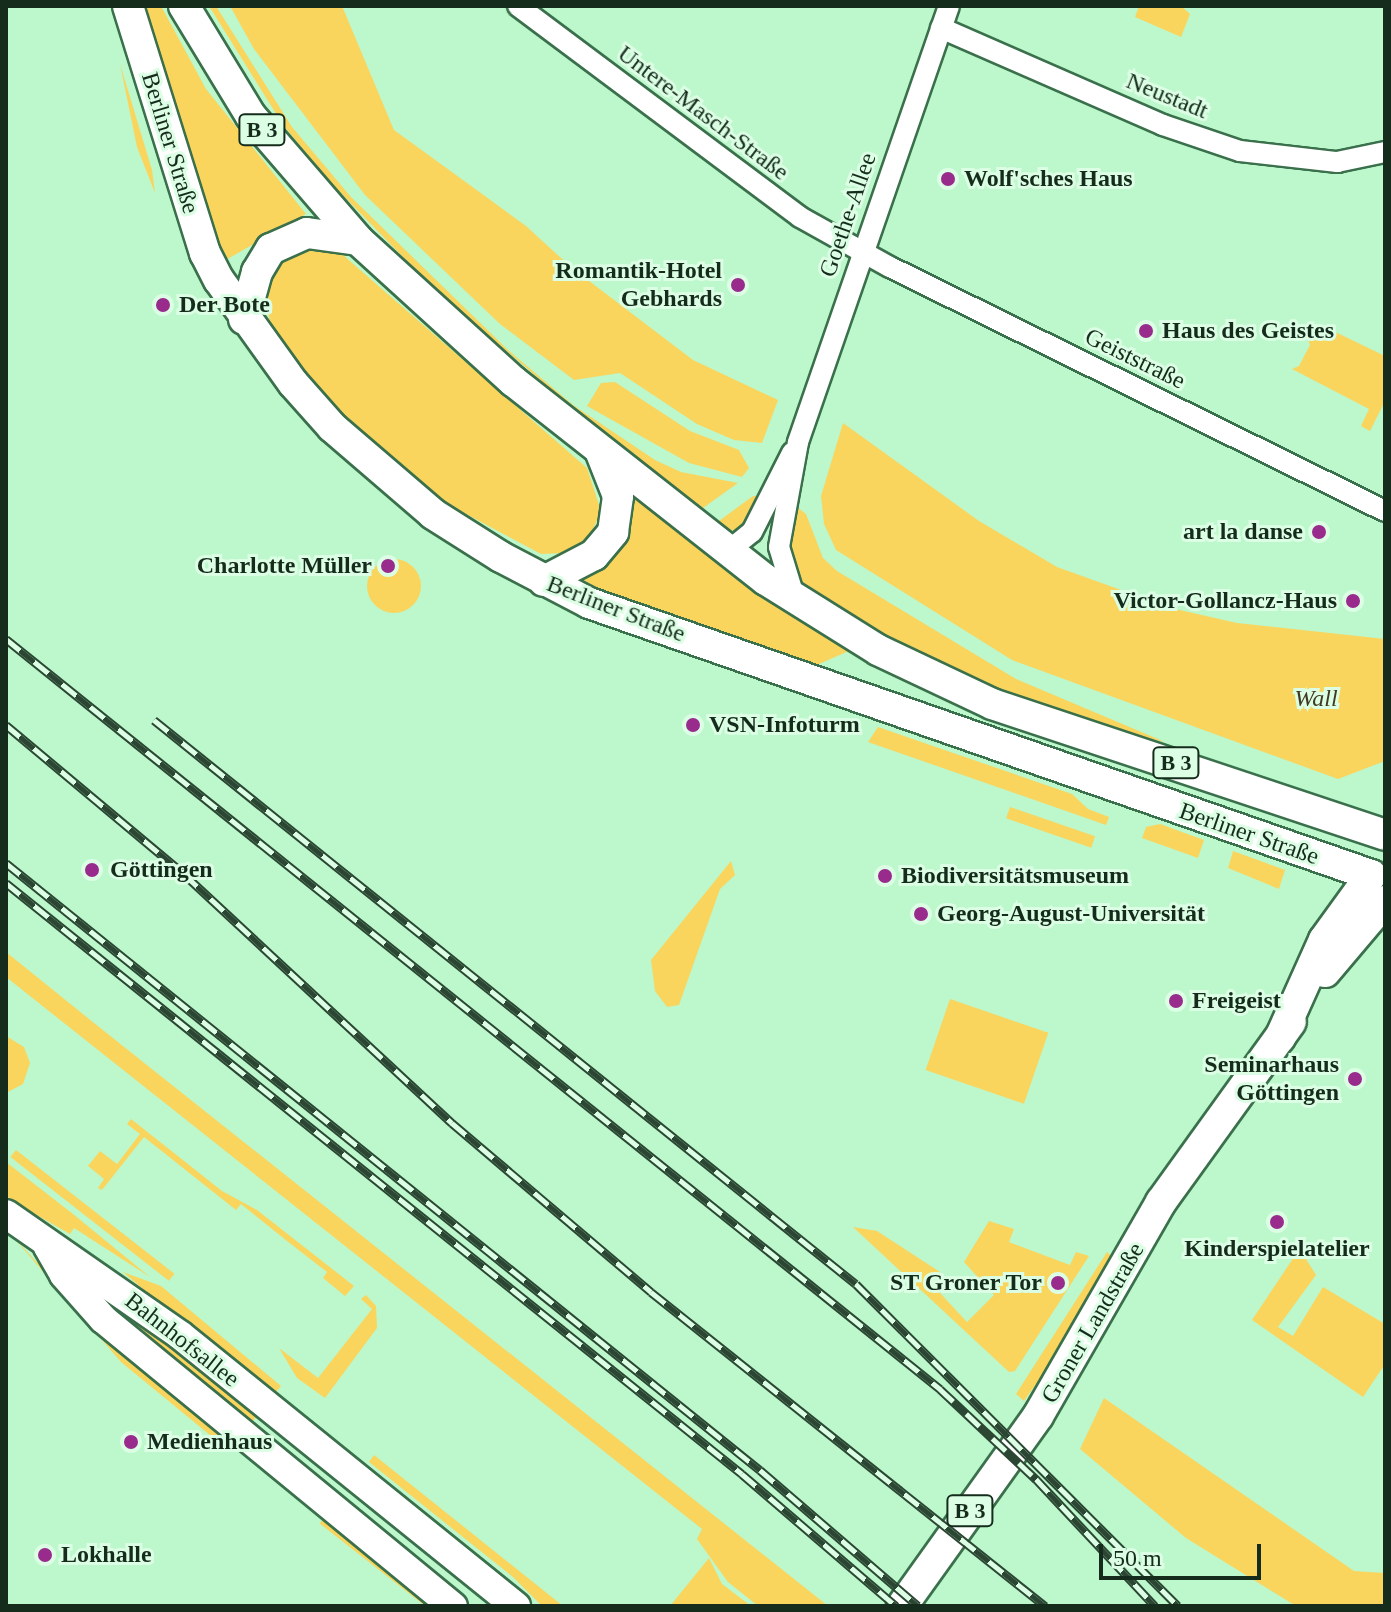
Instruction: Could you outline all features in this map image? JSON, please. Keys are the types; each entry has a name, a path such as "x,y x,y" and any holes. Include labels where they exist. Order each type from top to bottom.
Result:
{"main road":[{"name":"Berliner Straße","path":"128,6 205,253 244,319 293,383 378,470 433,514 544,581 604,608 1381,879"},
{"name":"Berliner Straße","path":"184,6 251,116 358,240 513,381 727,552 878,650 992,704 1385,835"},
{"path":"244,319 252,285 271,249 307,233 358,240"},
{"path":"544,581 594,555 613,532 618,496 599,447"},
{"name":"Groner Landstraße","path":"902,1606 1038,1416 1161,1202 1280,1038 1324,940 1381,879"},
{"name":"Bahnhofsallee","path":"6,1214 47,1247 81,1264 180,1335 516,1606"},
{"name":"Bahnhofsallee","path":"47,1247 64,1275 103,1319 453,1606"},
{"path":"285,1470 311,1442"}],"street":[{"name":"Untere-Masch-Straße","path":"518,6 769,196 862,253"},
{"name":"Goethe-Allee","path":"727,552 752,532 798,442 949,6"},
{"name":"Neustadt","path":"941,28 1163,125 1240,151 1337,162 1385,152"},
{"name":"Geiststraße","path":"862,253 1385,511"},
{"name":"Goethe-Allee","path":"795,598 779,547 798,442"}],"green space":[{"path":"142,6 161,6 206,89 306,214 224,261"},
{"path":"209,6 216,6 292,127 351,197 508,350 573,405 655,460 681,472 738,483 696,513 435,290 331,183 283,125"},
{"path":"230,6 342,6 394,130 526,226 572,268 693,360 778,400 762,443 734,440 697,424 620,373 574,380 500,324 365,195 254,49"},
{"path":"1139,6 1181,6 1190,14 1181,37 1135,17"},
{"path":"120,64 152,170 155,193 137,147"},
{"path":"313,248 343,255 587,468 601,511 587,543 566,553 541,554 438,499 396,471 308,381 270,323 265,293 280,262"},
{"path":"1325,327 1385,356 1385,401 1370,431 1361,426 1369,409 1292,369 1299,366 1310,345 1306,333"},
{"path":"615,382 690,431 739,450 749,468 742,477 689,463 587,406 601,383"},
{"name":"Wall","path":"843,423 979,521 1057,567 1171,608 1237,623 1385,639 1385,761 1338,779 1012,660 836,550 824,524 821,496"},
{"path":"633,493 851,650 810,668 584,584 585,577 628,530"},
{"path":"753,496 762,496 741,532 712,526"},
{"path":"797,507 806,514 823,558 837,571 1016,679 1165,742 1092,726 945,670 806,592 787,553"},
{"path":"394,559 413,567 421,586 413,605 394,613 375,605 367,586 375,567"},
{"path":"878,727 1072,794 1088,809 1109,817 1106,825 868,742"},
{"path":"1010,807 1095,836 1091,848 1006,818"},
{"path":"1160,824 1204,840 1198,858 1142,838 1146,827"},
{"path":"1233,851 1285,870 1279,889 1228,868"},
{"path":"731,861 735,875 720,889 679,1005 667,1007 655,991 651,960"},
{"path":"6,952 828,1606 758,1606 728,1582 697,1539 702,1529 6,977"},
{"path":"950,999 1048,1033 1024,1104 926,1070"},
{"path":"6,1036 24,1047 30,1063 23,1084 6,1093"},
{"path":"131,1119 222,1191 257,1210 354,1286 345,1296 323,1278 327,1272 241,1204 236,1210 144,1137 102,1190 98,1188 104,1179 88,1166 100,1151 117,1164 140,1134 127,1124"},
{"path":"16,1150 174,1274 169,1281 10,1157"},
{"path":"6,1162 150,1277 74,1228 70,1234 12,1201 6,1195"},
{"path":"989,1221 1014,1229 1009,1242 1070,1265 1076,1252 1089,1256 1015,1371 1009,1372 853,1227 877,1231 940,1272 928,1280 967,1322 994,1295 964,1262"},
{"path":"8,1231 126,1359 233,1446 227,1449 121,1362"},
{"path":"1304,1242 1318,1255 1306,1259 1316,1275 1278,1327 1293,1336 1323,1287 1385,1324 1385,1364 1363,1397 1252,1320"},
{"path":"1107,1252 1114,1258 1072,1333 1024,1401 1016,1394"},
{"path":"75,1269 258,1414 253,1421 157,1345 125,1327"},
{"path":"123,1272 161,1286 281,1386 271,1398"},
{"path":"366,1295 376,1306 377,1328 325,1398 297,1378 279,1348 318,1378 372,1309 361,1299"},
{"path":"1104,1398 1354,1571 1385,1573 1385,1606 1296,1606 1186,1538 1080,1449"},
{"path":"374,1455 563,1606 542,1606 513,1577 369,1462"},
{"path":"324,1518 436,1605 425,1606 320,1524"},
{"path":"709,1558 722,1584 751,1606 670,1606"}],"railway":[{"path":"6,639 940,1389 1036,1479 1155,1606"},
{"path":"154,720 856,1284 1178,1606"},
{"path":"6,725 184,874 452,1123 651,1292 1045,1606"},
{"path":"6,863 760,1470 918,1606"},
{"path":"6,883 742,1474 896,1606"}],"place":[{"name":"Wolf'sches Haus","path":"948,179"},
{"name":"Romantik-Hotel Gebhards","path":"738,285"},
{"name":"Der Bote","path":"163,305"},
{"name":"Haus des Geistes","path":"1146,331"},
{"name":"art la danse","path":"1319,532"},
{"name":"Charlotte Müller","path":"388,566"},
{"name":"Victor-Gollancz-Haus","path":"1353,601"},
{"name":"VSN-Infoturm","path":"693,725"},
{"name":"Göttingen","path":"92,870"},
{"name":"Biodiversitätsmuseum","path":"885,876"},
{"name":"Georg-August-Universität","path":"921,914"},
{"name":"Freigeist","path":"1176,1001"},
{"name":"Seminarhaus Göttingen","path":"1355,1079"},
{"name":"Kinderspielatelier","path":"1277,1222"},
{"name":"ST Groner Tor","path":"1058,1283"},
{"name":"Medienhaus","path":"131,1442"},
{"name":"Lokhalle","path":"45,1555"}]}
